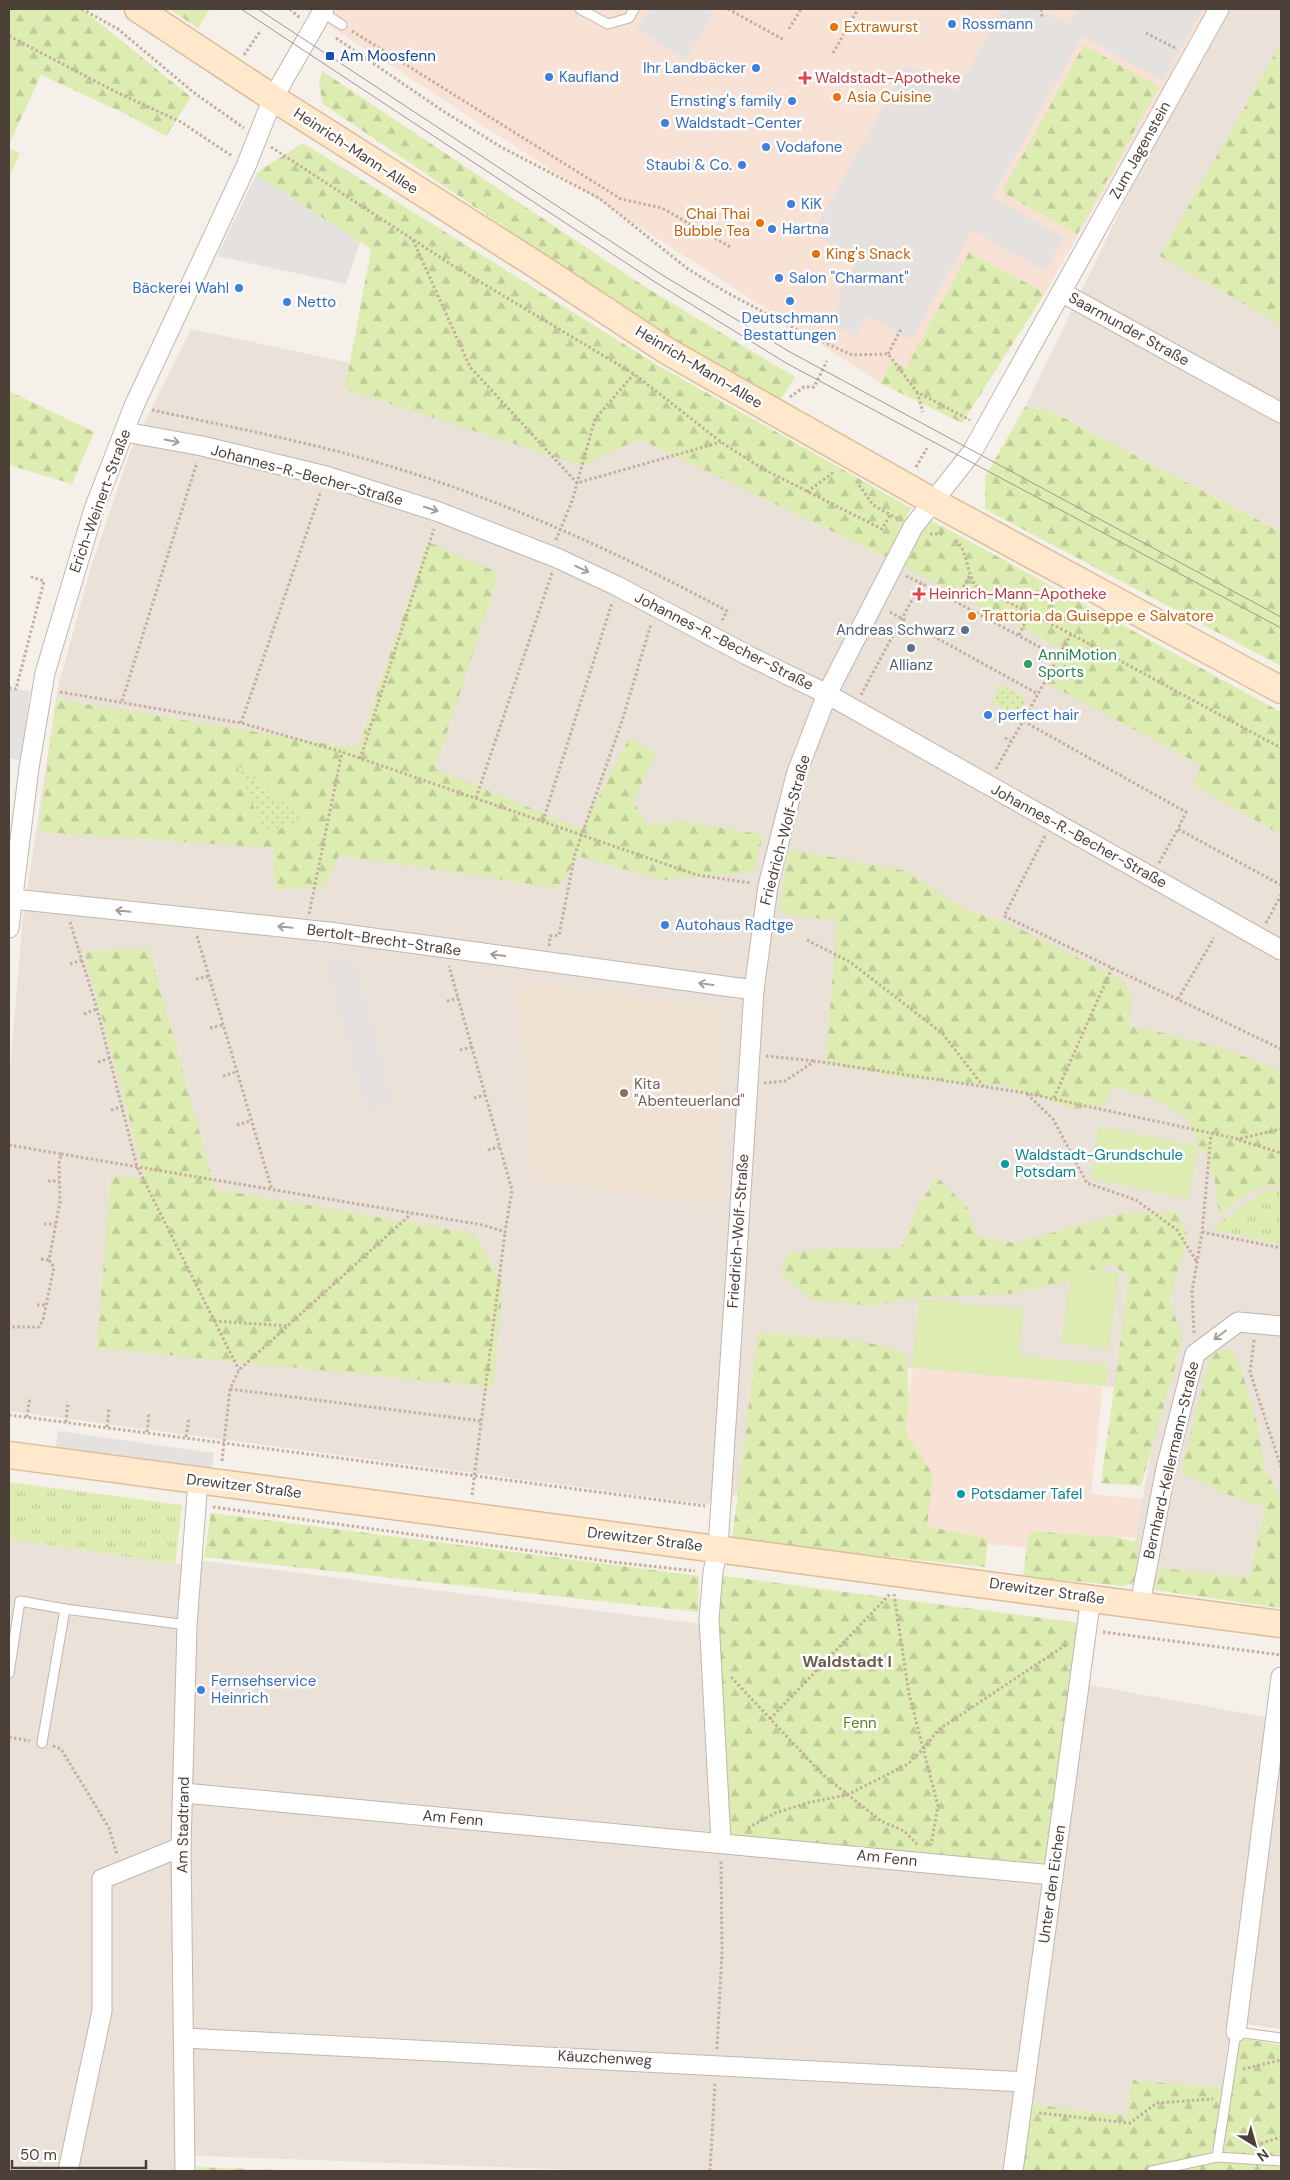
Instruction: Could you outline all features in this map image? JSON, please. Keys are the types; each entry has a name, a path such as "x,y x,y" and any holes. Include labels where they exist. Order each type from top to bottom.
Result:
{"main road":[{"name":"Heinrich-Mann-Allee","path":"138,9 667,351 934,502 1281,690"},
{"name":"Drewitzer Straße","path":"9,1455 1281,1624"}],"street":[{"name":"Zum Jagenstein","path":"1060,292 1219,9"},
{"path":"274,98 323,10"},
{"name":"Erich-Weinert-Straße","path":"9,928 29,768 42,689 94,508 134,406 246,166 274,98"},
{"name":"Saarmunder Straße","path":"934,502 972,452 1060,292 1281,413"},
{"name":"Johannes-R.-Becher-Straße","path":"124,432 202,446 326,476 439,512 553,556 617,586 747,655 827,694 987,786 1153,876 1281,950"},
{"name":"Friedrich-Wolf-Straße","path":"718,1548 749,1055 754,990 768,886 796,775 827,694 913,527 934,502"},
{"name":"Bertolt-Brecht-Straße","path":"11,906 64,904 306,930 754,990"},
{"name":"Bernhard-Kellermann-Straße","path":"1140,1604 1166,1468 1195,1354 1238,1322 1256,1322 1281,1326"},
{"name":"Am Stadtrand","path":"185,2171 182,1847 187,1625 209,1481"},
{"path":"718,1548 713,1572 709,1619 721,1842"},
{"name":"Unter den Eichen","path":"1013,2171 1091,1598"},
{"path":"1236,2032 1281,1677"},
{"name":"Am Fenn","path":"184,1793 721,1842 1053,1875"},
{"path":"68,2171 102,2012 102,1879 182,1847"},
{"name":"Käuzchenweg","path":"184,2038 716,2064 1025,2082"}],"lane":[{"path":"580,9 608,24 629,18 634,9"},
{"path":"323,10 342,24"},
{"path":"9,1674 20,1601 187,1625"},
{"path":"42,1743 66,1609"},
{"path":"1217,2157 1236,2032 1281,2038"},
{"path":"1152,2171 1217,2157 1281,2161"}],"path":[{"path":"82,9 118,29 193,92 246,130"},
{"path":"290,9 300,18"},
{"path":"728,9 784,40"},
{"path":"789,29 801,9"},
{"path":"833,54 858,9"},
{"path":"1041,9 1042,17"},
{"path":"342,24 621,199 662,208 732,248"},
{"path":"244,56 261,30"},
{"path":"1146,33 1192,57"},
{"path":"9,36 114,91 181,122 246,166"},
{"path":"334,36 451,116 501,147 599,198 688,269 724,291 799,331 852,355 888,354"},
{"path":"270,146 413,239 634,374 721,442 763,469 882,529 891,514 873,505 859,485"},
{"path":"413,239 470,367 577,484"},
{"path":"888,354 902,329"},
{"path":"888,354 917,392 923,412"},
{"path":"814,387 827,361"},
{"path":"476,798 577,484 596,419 634,374"},
{"path":"917,392 986,428"},
{"path":"122,701 202,446 199,440 203,421"},
{"path":"577,484 721,442"},
{"path":"915,470 927,448"},
{"path":"807,492 834,472"},
{"path":"241,723 326,476"},
{"path":"360,759 439,512"},
{"path":"926,535 937,532 947,534"},
{"path":"952,538 962,548 970,575 976,586 1071,634 1281,748"},
{"path":"905,575 1058,657"},
{"path":"956,600 970,575"},
{"path":"9,688 16,690 44,581 29,576"},
{"path":"860,697 904,620 921,584"},
{"path":"543,821 617,586"},
{"path":"547,962 550,936 559,935 575,854 622,721 656,606"},
{"path":"885,609 904,620"},
{"path":"1019,635 1030,613"},
{"path":"987,786 1071,634"},
{"path":"933,636 1038,694"},
{"path":"42,689 122,701 241,723 342,752 697,875 768,886"},
{"path":"1023,721 1186,812 1153,876"},
{"path":"1005,738 1011,741"},
{"path":"306,930 342,752"},
{"path":"1178,829 1281,885"},
{"path":"1047,833 1004,916 1281,1049"},
{"path":"1259,937 1281,895"},
{"path":"64,904 97,1009 137,1167 239,1370"},
{"path":"192,918 250,1122 272,1190"},
{"path":"1178,999 1214,938"},
{"path":"807,940 850,962 942,1033 985,1088"},
{"path":"444,948 512,1190 469,1515"},
{"path":"70,964 82,960"},
{"path":"1054,1098 1112,968"},
{"path":"196,979 209,976"},
{"path":"446,1001 458,998"},
{"path":"84,1014 97,1009"},
{"path":"210,1028 222,1025"},
{"path":"460,1050 472,1047"},
{"path":"749,1055 815,1061 1054,1098 1238,1139 1281,1153"},
{"path":"98,1062 110,1058"},
{"path":"748,1081 768,1084 785,1081 815,1061"},
{"path":"223,1076 236,1072"},
{"path":"1026,1093 1054,1119 1087,1183 1136,1200 1164,1220 1177,1230 1197,1262"},
{"path":"474,1098 485,1095"},
{"path":"111,1110 123,1106"},
{"path":"237,1125 250,1122"},
{"path":"1238,1139 1281,1129"},
{"path":"1195,1354 1192,1292 1202,1232 1211,1134"},
{"path":"9,1145 483,1225 505,1232"},
{"path":"488,1150 499,1147"},
{"path":"9,1327 39,1327 44,1320 54,1267 49,1260 54,1224 60,1202 61,1154"},
{"path":"48,1181 59,1181"},
{"path":"209,1481 224,1442 230,1389 239,1370 290,1326 411,1213"},
{"path":"44,1224 54,1224"},
{"path":"1202,1232 1281,1248"},
{"path":"41,1259 49,1260"},
{"path":"37,1305 47,1305"},
{"path":"214,1321 290,1326"},
{"path":"1256,1322 1250,1372 1281,1467"},
{"path":"230,1389 481,1421"},
{"path":"27,1417 30,1397"},
{"path":"66,1422 68,1402"},
{"path":"107,1427 109,1408"},
{"path":"147,1432 149,1413"},
{"path":"9,1415 720,1509"},
{"path":"186,1437 189,1418"},
{"path":"770,1719 893,1591 907,1671 909,1694 938,1806 928,1862"},
{"path":"710,2171 722,1952 721,1842 775,1813 811,1802 847,1795 908,1764 938,1730 994,1694 1086,1630 1281,1655"},
{"path":"711,1656 823,1775 881,1821 904,1831 925,1853 928,1862"},
{"path":"9,1738 42,1743 61,1749 109,1828 122,1870"},
{"path":"1230,2073 1281,2060"},
{"path":"1021,2110 1130,2123 1157,2103 1226,2098"}],"shaded area":[{"path":"310,9 1209,9 1045,293 969,252 906,369 892,361 880,383 308,12"},
{"path":"651,9 706,9 714,13 685,60 636,28"},
{"path":"1003,9 1038,9 1068,25 1077,9 1203,9 1163,81 1082,36 992,197 1064,237 1045,271 972,230 911,340 868,316 856,337 830,323 842,300 837,297 858,260 812,234 907,65 956,92"},
{"path":"1218,9 1281,9 1281,532 1050,410 1025,407"},
{"path":"256,175 360,242 346,284 217,256"},
{"path":"191,329 638,424 863,537 1281,754 1281,1604 1127,1584 1162,1392 760,1354 752,1490 706,1504 9,1411 9,1081 23,917 58,687 91,567 130,452"},
{"path":"9,689 30,691 21,760 9,758"},
{"path":"352,958 393,1102 367,1110 327,965"},
{"name":"Kita \"Abenteuerland\"","path":"516,980 725,1008 717,1206 533,1179"},
{"path":"913,1368 1103,1387 1091,1494 1143,1499 1136,1538 1029,1531 1027,1548 922,1537 897,1469"},
{"path":"58,1431 214,1453 211,1474 55,1451"},
{"path":"9,1539 175,1564 204,1561 701,1624 714,1852 1084,1684 1281,1720 1281,2029 1231,2022 1222,2088 1134,2080 1127,2116 1030,2104 1016,2171 605,2171 178,2155 177,2171 9,2171"}],"green space":[{"path":"9,9 82,9 191,97 166,136 128,115 41,75 9,144"},
{"path":"169,9 210,9 198,28"},
{"path":"1281,43 1281,325 1160,256"},
{"path":"1084,45 1159,87 1077,234 1002,192"},
{"path":"322,71 650,290 795,377 779,402 634,315 323,104 319,85"},
{"path":"303,143 659,366 911,508 886,557 639,439 583,466 345,389 371,249 256,175"},
{"path":"9,148 20,153 9,179"},
{"path":"969,252 1045,293 962,423 880,383 892,361 906,368"},
{"path":"9,391 94,432 72,484 9,465"},
{"path":"1025,407 1049,410 1281,532 1281,666 985,509 985,477"},
{"path":"927,518 1281,712 1281,835 1194,785 1201,765 1043,681 1060,648 901,565"},
{"path":"428,542 499,573 435,769 582,829 629,738 657,753 633,801 648,825 682,821 763,835 754,872 663,880 578,856 558,888 339,855 324,887 275,890 273,848 39,832 56,699 358,749"},
{"path":"1000,684 1026,698 1017,715 991,701"},
{"path":"236,763 303,819 265,835"},
{"path":"788,849 906,871 965,909 1014,926 1124,981 1132,1000 1128,1026 1206,1044 1244,1056 1281,1072 1281,1187 1263,1187 1255,1190 1240,1198 1219,1216 1215,1180 1206,1153 1198,1146 1188,1119 1155,1099 1114,1087 1103,1105 1075,1109 1001,1085 903,1078 826,1063 837,921 779,913"},
{"path":"149,949 215,1189 475,1234 503,1286 493,1387 97,1348 111,1176 145,1177 84,951"},
{"path":"1098,1126 1198,1146 1189,1199 1092,1179"},
{"path":"937,1177 967,1207 977,1236 1014,1243 1121,1214 1178,1212 1188,1235 1169,1300 1183,1339 1141,1486 1101,1483 1129,1278 1113,1264 1056,1284 1009,1294 913,1298 872,1306 813,1300 780,1272 789,1253 832,1248 901,1249 916,1209"},
{"path":"1268,1189 1281,1192 1281,1244 1210,1229"},
{"path":"1072,1267 1119,1273 1109,1349 1061,1342"},
{"path":"919,1299 1024,1310 1019,1356 1108,1365 1106,1386 912,1367"},
{"path":"758,1333 858,1340 907,1353 909,1405 905,1431 933,1475 927,1526 988,1539 985,1567 732,1540"},
{"path":"1222,1350 1233,1351 1242,1372 1256,1419 1265,1469 1281,1500 1281,1608 1154,1590 1160,1568 1250,1578 1265,1507 1218,1491 1181,1472 1211,1355"},
{"path":"9,1482 182,1505 175,1564 9,1539"},
{"path":"211,1513 699,1576 698,1612 204,1557"},
{"path":"1029,1531 1117,1537 1139,1543 1134,1582 1123,1586 1023,1576"},
{"name":"Fenn","path":"717,1575 1080,1623 1048,1868 727,1838"},
{"path":"1242,2038 1281,2045 1281,2171 1016,2171 1030,2104 1127,2116 1133,2080 1222,2088"},
{"path":"196,2167 306,2171 197,2171"}],"tram line":[{"path":"241,9 655,282 786,363 1281,628"},
{"path":"258,9 659,273 790,352 1281,617"}],"place":[{"name":"Rossmann","path":"952,24"},
{"name":"Extrawurst","path":"834,27"},
{"name":"Am Moosfenn","path":"330,56"},
{"name":"Ihr Landbäcker","path":"756,68"},
{"name":"Kaufland","path":"549,77"},
{"name":"Waldstadt-Apotheke","path":"805,78"},
{"name":"Asia Cuisine","path":"837,97"},
{"name":"Ernsting's family","path":"792,101"},
{"name":"Waldstadt-Center","path":"665,123"},
{"name":"Vodafone","path":"766,147"},
{"name":"Staubi & Co.","path":"742,165"},
{"name":"KiK","path":"791,204"},
{"name":"Chai Thai Bubble Tea","path":"760,223"},
{"name":"Hartna","path":"772,229"},
{"name":"King's Snack","path":"816,254"},
{"name":"Salon \"Charmant\"","path":"779,278"},
{"name":"Bäckerei Wahl","path":"239,288"},
{"name":"Deutschmann Bestattungen","path":"790,301"},
{"name":"Netto","path":"287,302"},
{"name":"Heinrich-Mann-Apotheke","path":"919,594"},
{"name":"Trattoria da Guiseppe e Salvatore","path":"972,616"},
{"name":"Andreas Schwarz","path":"965,630"},
{"name":"Allianz","path":"911,648"},
{"name":"AnniMotion Sports","path":"1028,664"},
{"name":"perfect hair","path":"988,715"},
{"name":"Autohaus Radtge","path":"665,925"},
{"name":"Kita \"Abenteuerland\"","path":"624,1093"},
{"name":"Waldstadt-Grundschule Potsdam","path":"1005,1164"},
{"name":"Potsdamer Tafel","path":"961,1494"},
{"name":"Fernsehservice Heinrich","path":"201,1690"}],"district":[{"name":"Waldstadt I","path":"847,1661"}]}
